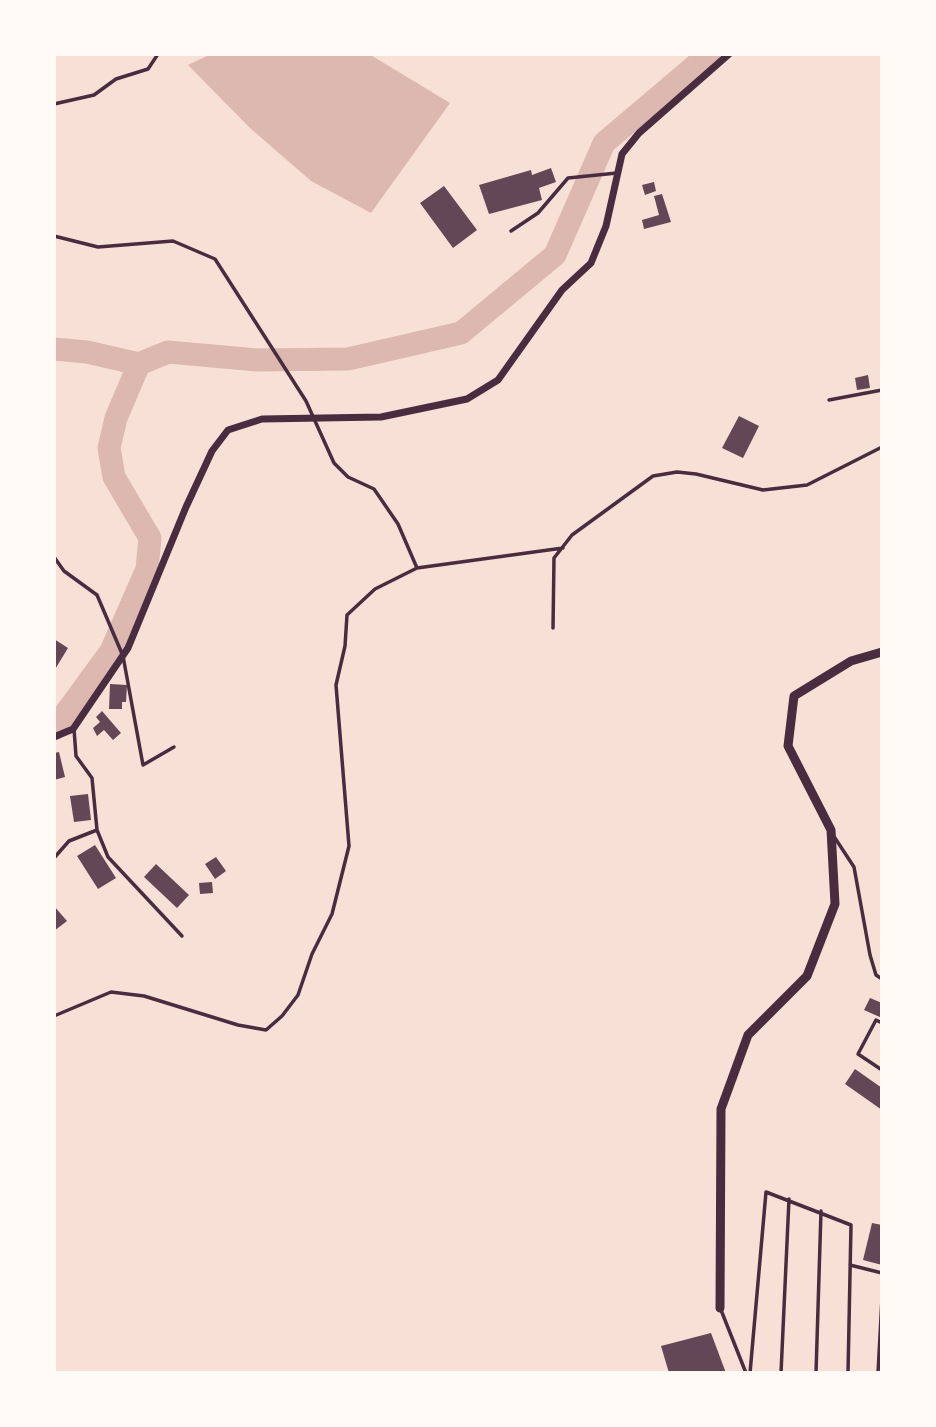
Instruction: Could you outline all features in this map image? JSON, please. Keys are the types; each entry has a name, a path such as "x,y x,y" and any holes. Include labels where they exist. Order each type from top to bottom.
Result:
{"street":[{"path":"54,737 74,727 123,656 207,462 228,430 262,419 380,417 467,399 498,380 562,290 591,263 606,226 622,154 639,133 729,54"},
{"path":"720,1308 720,1109 748,1035 807,976 835,905 831,830 788,746 794,696 851,661 882,652"}],"lane":[{"path":"54,104 94,95 116,79 148,69 158,54"},
{"path":"511,231 538,213 568,178 616,173"},
{"path":"54,236 98,247 173,241 215,259 306,401 334,463 348,477 374,489 398,524 417,568"},
{"path":"829,400 882,390"},
{"path":"553,628 554,558 572,535 653,476 677,472 695,474 763,489 807,485 882,447"},
{"path":"54,1016 111,992 144,996 238,1025 266,1030 282,1016 298,995 312,954 332,914 349,846 336,685 345,646 347,615 375,589 417,568 563,548"},
{"path":"54,557 64,571 97,595 123,656 143,765 174,747"},
{"path":"74,727 76,756 92,778 97,830 108,857 183,936"},
{"path":"54,858 69,841 97,830"},
{"path":"831,830 854,867 870,955 876,975 882,979"},
{"path":"882,1023 876,1020 858,1054 882,1070"},
{"path":"748,1373 766,1192 821,1211 851,1225 848,1373"},
{"path":"766,1373 782,1373 789,1199"},
{"path":"816,1373 821,1211"},
{"path":"850,1265 882,1273"},
{"path":"878,1373 882,1298"},
{"path":"720,1308 748,1373"}],"shaded area":[{"path":"211,54 369,54 450,103 371,213 311,181 250,128 188,65"}],"building":[{"path":"551,168 556,182 539,188 542,200 489,214 479,185 531,170 532,175"},
{"path":"654,182 656,191 645,195 642,185"},
{"path":"444,186 477,230 453,248 420,203"},
{"path":"662,194 671,222 644,229 642,220 659,215 654,196"},
{"path":"868,375 870,388 857,390 855,378"},
{"path":"739,416 759,426 743,458 722,448"},
{"path":"54,639 68,648 54,671"},
{"path":"110,684 127,685 126,702 122,702 122,709 109,709"},
{"path":"102,711 121,733 113,740 104,730 97,736 93,728 100,722 96,717"},
{"path":"59,752 65,777 54,780 54,753"},
{"path":"88,794 91,820 74,822 70,796"},
{"path":"95,845 116,878 98,889 77,856"},
{"path":"216,857 226,871 215,879 205,864"},
{"path":"156,864 189,895 177,908 144,877"},
{"path":"212,882 213,893 200,894 199,883"},
{"path":"54,906 67,921 54,931"},
{"path":"870,998 882,1003 882,1018 864,1010"},
{"path":"855,1069 882,1088 882,1110 845,1084"},
{"path":"872,1223 882,1225 882,1265 863,1260"},
{"path":"711,1333 726,1373 669,1373 661,1346"}],"waterway":[{"path":"54,349 87,352 139,364 168,352 257,360 348,359 461,333 555,255 604,143 709,54"},
{"path":"54,729 111,651 147,569 150,538 114,477 109,448 116,418 139,364"}]}
